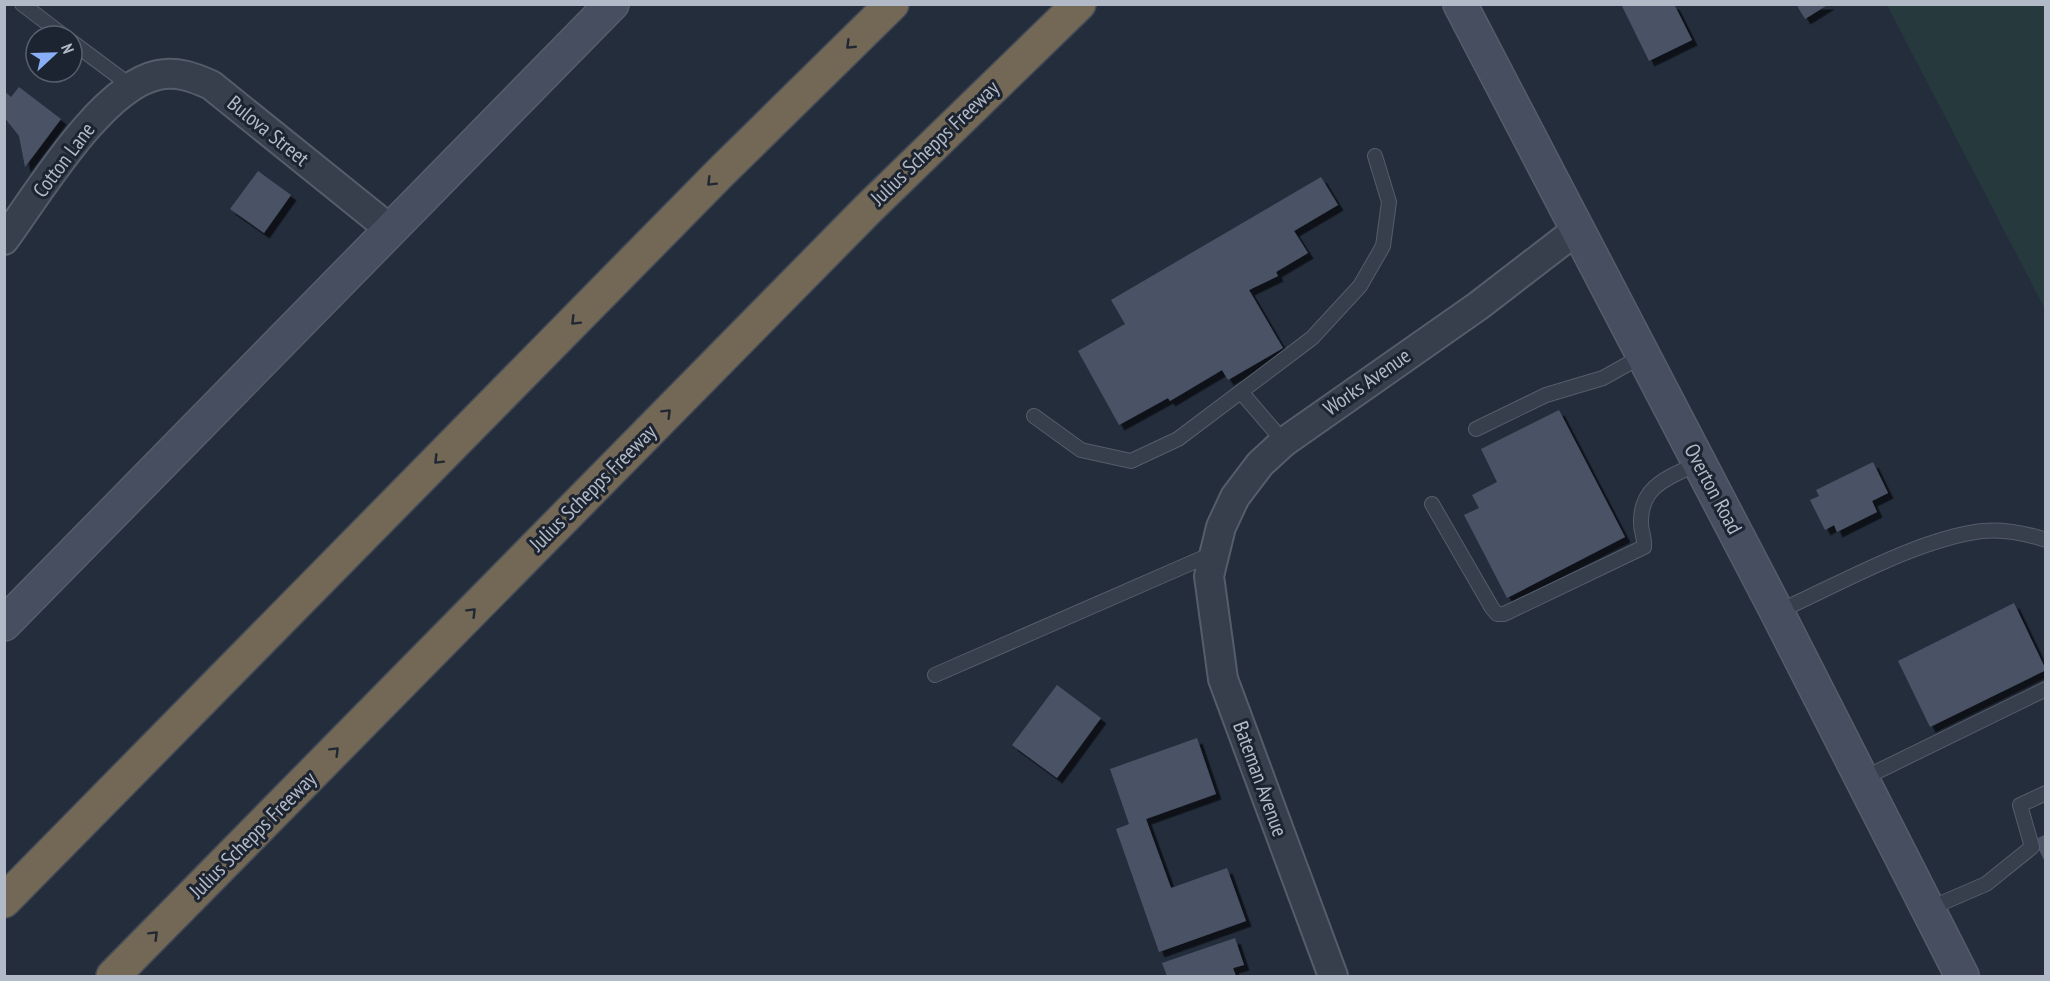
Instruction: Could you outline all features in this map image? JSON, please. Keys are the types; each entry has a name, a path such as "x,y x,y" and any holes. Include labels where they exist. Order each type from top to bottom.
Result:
{"highway":[{"path":"4,901 721,172 892,4"},
{"name":"Julius Schepps Freeway","path":"113,976 869,208 1079,4"}],"main road":[{"path":"4,624 612,4"},
{"name":"Overton Road","path":"1460,4 1778,612 1962,976"}],"street":[{"name":"Bulova Street","path":"131,86 158,75 186,74 211,85 391,230"},
{"name":"Cotton Lane","path":"4,240 80,136 111,101 131,86"},
{"name":"Works Avenue","path":"1212,565 1221,527 1235,497 1260,464 1284,442 1478,306 1578,229"},
{"name":"Bateman Avenue","path":"1212,565 1223,679 1332,976"}],"lane":[{"path":"22,4 48,24"},
{"path":"84,51 131,86"},
{"path":"1034,416 1081,450 1131,460 1178,439 1312,338 1360,286 1383,246 1389,202 1375,156"},
{"path":"1476,429 1545,395 1604,378 1644,355"},
{"path":"1241,392 1284,442"},
{"path":"1432,504 1492,608 1497,614 1504,614 1644,547 1641,505 1655,485 1699,463"},
{"path":"1778,612 1916,549 1948,539 1983,531 2022,532 2046,540"},
{"path":"935,675 1212,565"},
{"path":"1862,779 2046,689"},
{"path":"1928,909 1986,884 2032,847 2020,805 2046,793"}],"green space":[{"path":"1887,5 2045,5 2045,309"}],"building":[{"path":"1621,4 1674,4 1692,40 1649,61"},
{"path":"1796,4 1829,4 1805,19"},
{"path":"19,87 61,119 25,167 19,136 4,117 4,91 11,97"},
{"path":"258,171 291,195 264,233 230,209"},
{"path":"1321,177 1338,205 1294,231 1308,253 1276,272 1278,276 1249,290 1283,348 1228,380 1222,370 1170,401 1168,398 1119,425 1078,351 1125,324 1111,300"},
{"path":"1559,410 1625,537 1507,598 1464,515 1479,508 1472,495 1497,482 1481,449"},
{"path":"1873,462 1888,493 1872,501 1877,512 1837,532 1834,525 1825,530 1810,500 1819,496 1816,490"},
{"path":"2014,603 2046,670 1930,727 1898,661"},
{"path":"1057,685 1101,718 1057,778 1012,745"},
{"path":"1197,738 1216,794 1146,819 1171,888 1227,868 1246,921 1159,952 1116,829 1129,824 1110,769"},
{"path":"2046,834 2046,864 2034,840"},
{"path":"1235,938 1244,965 1233,968 1236,976 1167,976 1162,963"}]}
